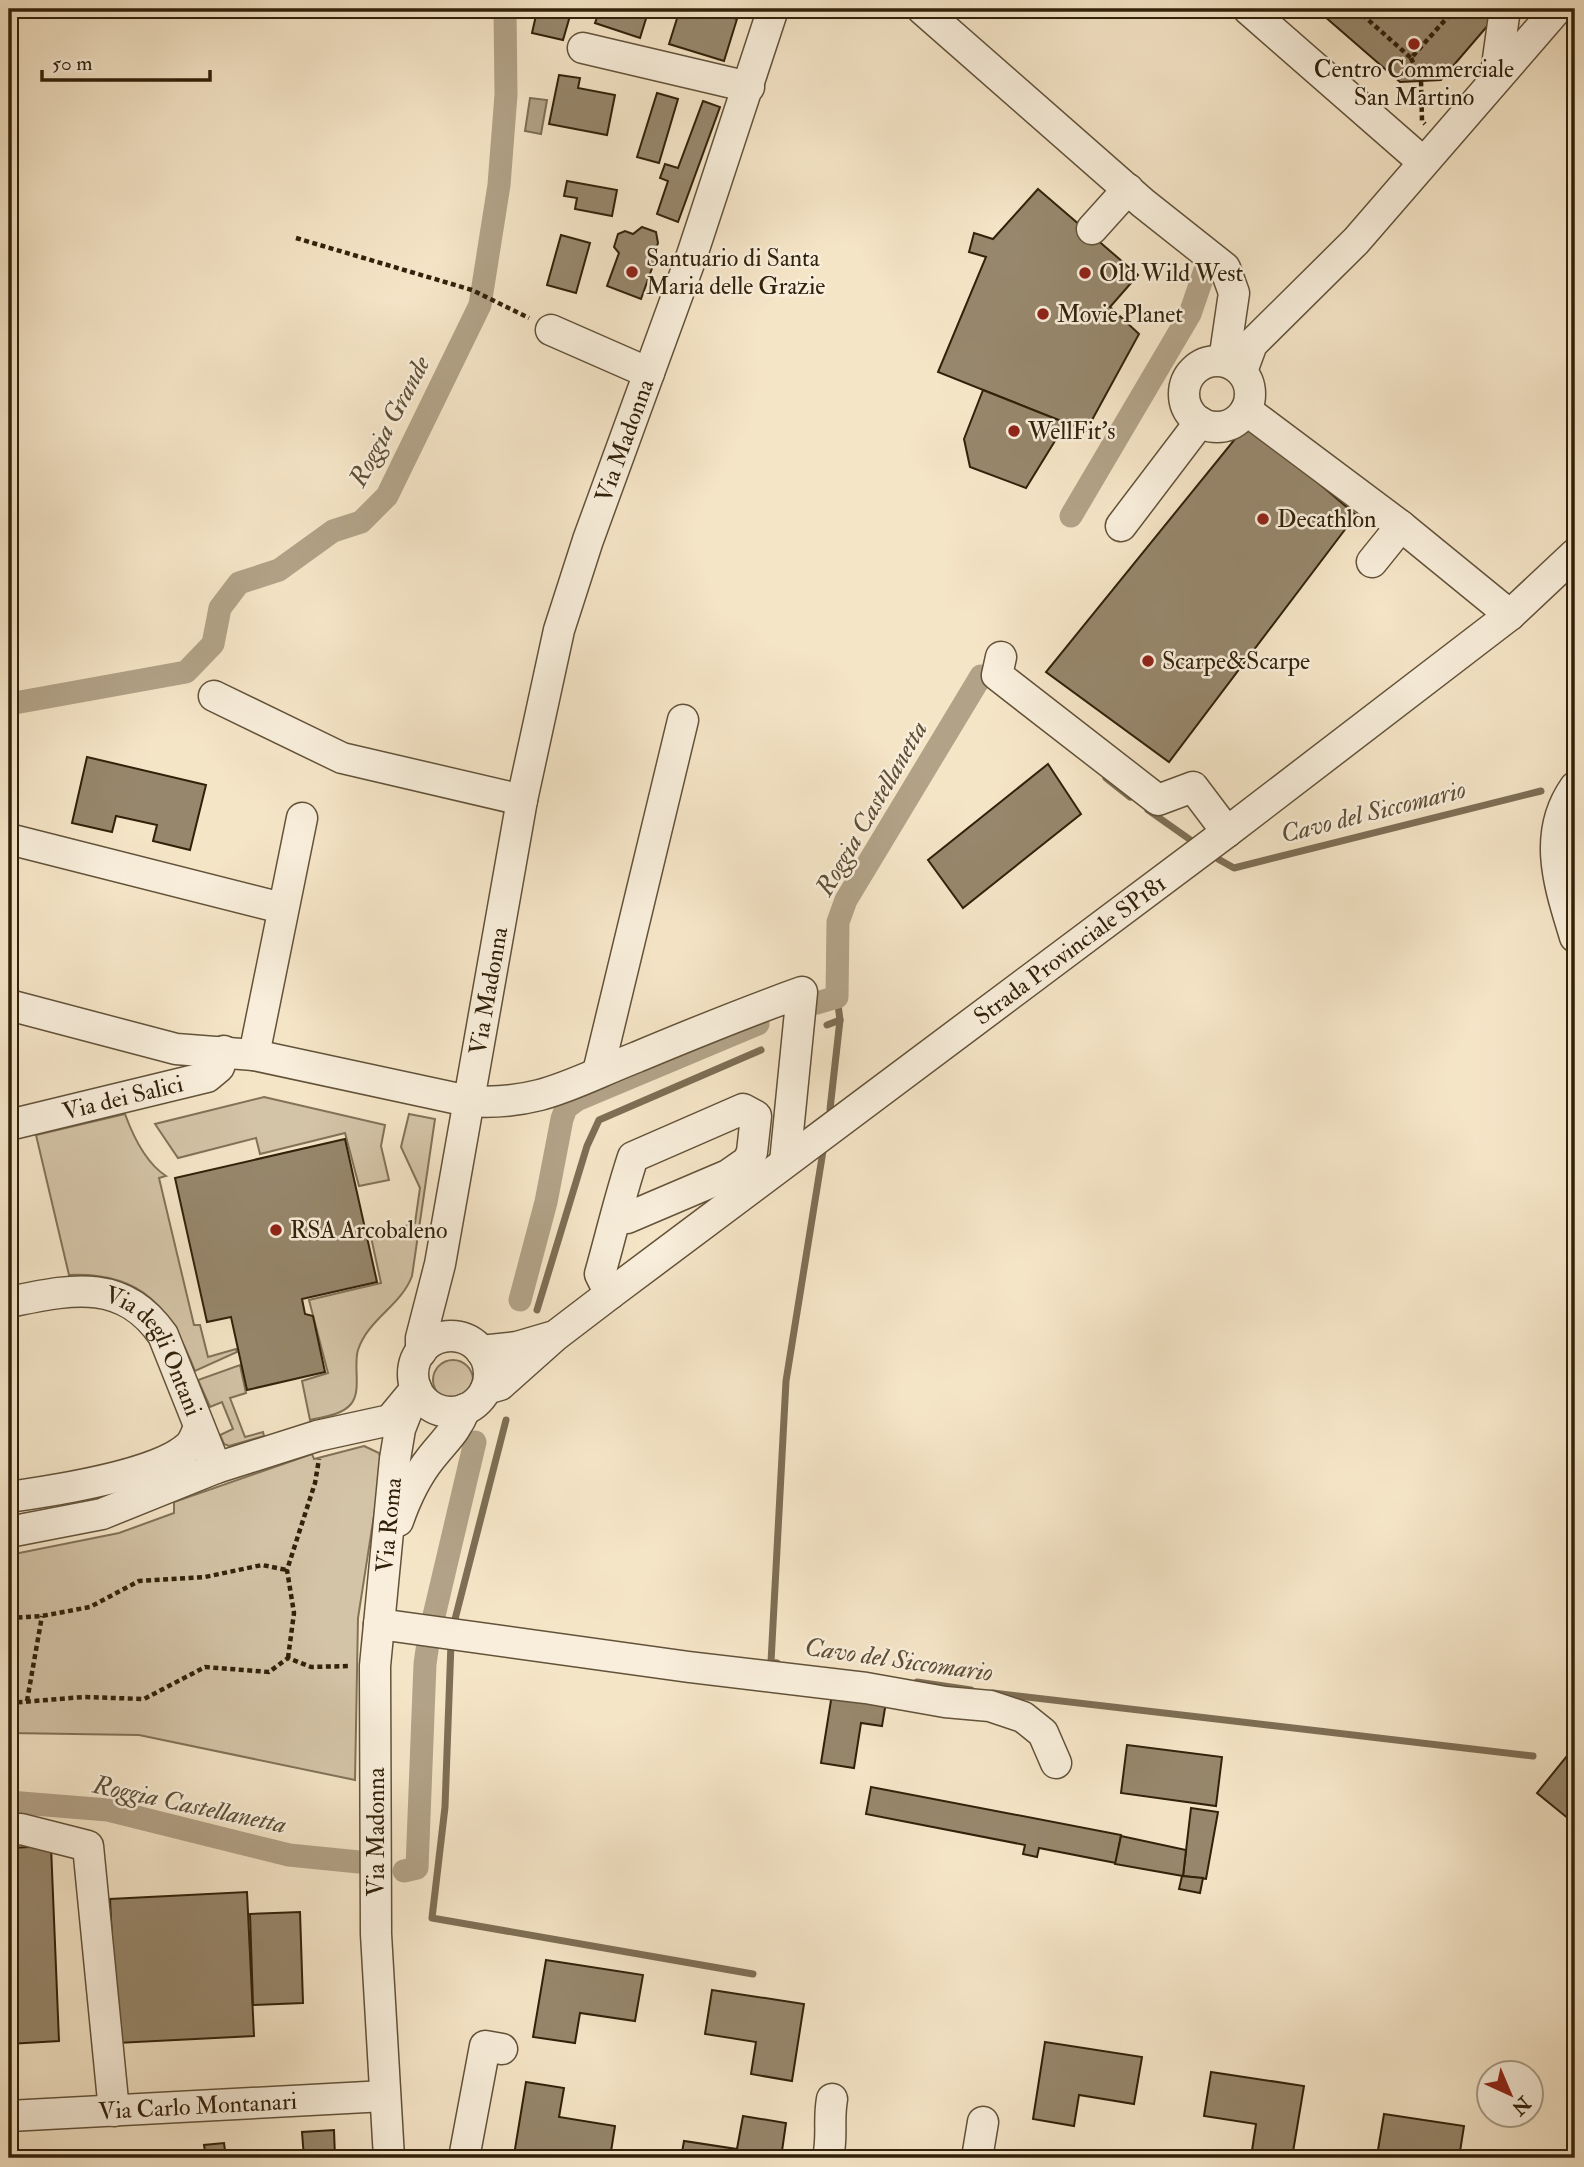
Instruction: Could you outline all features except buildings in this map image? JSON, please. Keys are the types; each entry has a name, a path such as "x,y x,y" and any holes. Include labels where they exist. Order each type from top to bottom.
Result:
{"street":[{"name":"Via Madonna","path":"421,1352 421,1338 440,1264 542,700 572,587 749,87 774,9"},
{"path":"922,9 1128,189 1225,268 1234,293 1233,366 1250,390 1246,410 1230,424 1209,426 1200,422 1186,406 1185,386 1195,369 1204,363 1233,366"},
{"path":"1248,9 1423,162"},
{"path":"1495,80 1505,9"},
{"path":"1233,366 1356,241 1557,9"},
{"path":"583,48 749,87"},
{"path":"1092,229 1128,189"},
{"path":"551,330 649,373"},
{"path":"1246,410 1401,526 1510,615"},
{"path":"1121,526 1200,422"},
{"path":"1372,562 1401,526"},
{"name":"Strada Provinciale SP181","path":"476,1399 500,1385 555,1336 610,1294 1227,832 1510,615 1575,554"},
{"path":"1001,657 997,675 1158,800 1193,787 1227,832"},
{"path":"214,696 342,758 522,800"},
{"path":"598,1072 683,720"},
{"path":"1575,787 1562,812 1555,848 1555,869 1575,937"},
{"path":"254,1055 302,818"},
{"path":"9,839 282,908"},
{"path":"9,1005 176,1049 254,1055 468,1101 504,1104 562,1091 598,1072 802,992 785,1162"},
{"name":"Via dei Salici","path":"9,1125 207,1077 219,1068 224,1051"},
{"path":"610,1294 600,1274 616,1216 633,1157 743,1109 756,1116 752,1152 736,1171 627,1218 616,1216"},
{"name":"Via Madonna","path":"440,1264 439,1296 442,1308 472,1344"},
{"name":"Via degli Ontani","path":"9,1302 64,1291 88,1290 111,1294 142,1312 163,1335 216,1468"},
{"path":"447,1336 472,1344 487,1362 476,1399 454,1412 431,1406 416,1388 413,1376 421,1352 432,1341 447,1336"},
{"name":"Strada Provinciale SP181","path":"472,1344 517,1347 555,1336"},
{"path":"9,1532 102,1514 216,1468 317,1436 390,1420 416,1388"},
{"name":"Via Roma","path":"382,1568 400,1429 416,1388"},
{"name":"Via Roma","path":"382,1568 407,1493 431,1458 457,1430 476,1399"},
{"path":"362,1426 380,1436 396,1457"},
{"path":"9,1497 74,1487 154,1465 190,1445 199,1427"},
{"path":"154,1465 183,1481"},
{"name":"Via Madonna","path":"382,1568 375,1666 376,1934 385,2096"},
{"path":"379,1624 990,1706 1023,1717 1043,1733 1056,1763"},
{"path":"9,1830 21,1829 88,1846 114,2110"},
{"path":"464,2158 485,2046 502,2049"},
{"path":"385,2096 389,2158"},
{"name":"Via Carlo Montanari","path":"9,2116 385,2096"},
{"path":"828,2158 833,2132 828,2122 832,2099"},
{"path":"976,2158 983,2122"}],"path":[{"path":"1356,9 1410,58 1421,81 1422,121 1443,139"},
{"path":"1410,58 1455,9"},
{"path":"296,238 472,290 551,330"},
{"path":"9,1703 84,1697 144,1699 205,1667 269,1672 288,1658 294,1613 287,1570 318,1474 317,1436"},
{"path":"9,1618 42,1616 90,1607 139,1581 205,1577 262,1565 287,1570"},
{"path":"27,1702 42,1616"},
{"path":"288,1658 311,1667 375,1666"}],"shaded area":[{"path":"530,98 547,100 541,134 525,131"},
{"path":"264,1097 385,1125 381,1146 389,1180 359,1186 345,1133 260,1154 256,1138 178,1158 155,1124"},
{"path":"125,1114 146,1156 166,1176 159,1178 194,1325 200,1325 208,1357 236,1349 237,1352 195,1371 175,1329 164,1312 150,1298 135,1287 116,1280 69,1275 36,1135"},
{"path":"409,1114 435,1119 412,1276 400,1296 363,1339 358,1350 357,1385 351,1404 337,1413 310,1420 302,1381 328,1373 309,1300 381,1283 371,1237 415,1223 420,1188 401,1147"},
{"path":"453,1360 461,1361 467,1366 472,1372 472,1388 467,1394 461,1399 453,1400 445,1399 439,1394 434,1388 433,1380 434,1372 439,1366 445,1361"},
{"path":"240,1365 246,1393 230,1398 245,1437 263,1432 264,1436 229,1446 224,1444 220,1435 233,1429 222,1402 210,1407 198,1380"},
{"path":"364,1446 379,1453 382,1464 358,1618 355,1780 139,1735 9,1733 9,1555 119,1533 174,1513 174,1502 312,1454 314,1459"}],"waterway":[{"name":"Roggia Grande","path":"9,704 186,672 213,644 220,608 239,583 279,570 333,531 361,522 387,496 480,305 499,185 506,95 505,9"},
{"name":"Roggia Castellanetta","path":"1071,516 1190,314 1205,270"},
{"name":"Roggia Castellanetta","path":"817,1003 837,997 838,922 846,900 981,676"},
{"name":"Cavo del Siccomario","path":"1106,778 1130,797"},
{"name":"Cavo del Siccomario","path":"1218,859 1234,868 1541,791"},
{"name":"Cavo del Siccomario","path":"1148,810 1192,841"},
{"name":"Cavo del Siccomario","path":"830,1109 840,1020 837,997"},
{"name":"Cavo del Siccomario","path":"827,1025 840,1020"},
{"name":"Roggia Castellanetta","path":"520,1300 546,1202 566,1108 577,1100 758,1024"},
{"name":"Cavo del Siccomario","path":"537,1310 587,1146 599,1120 761,1050"},
{"name":"Cavo del Siccomario","path":"777,1663 771,1662 786,1381 823,1151"},
{"name":"Cavo del Siccomario","path":"453,1627 506,1420"},
{"name":"Roggia Castellanetta","path":"433,1620 475,1442"},
{"name":"Roggia Castellanetta","path":"404,1871 417,1868 425,1664 429,1636"},
{"name":"Cavo del Siccomario","path":"451,1643 445,1807 432,1918 753,1974"},
{"name":"Cavo del Siccomario","path":"917,1682 971,1690"},
{"name":"Cavo del Siccomario","path":"993,1693 1533,1756"},
{"name":"Roggia Castellanetta","path":"9,1802 108,1810 289,1855 359,1862"}],"place":[{"name":"Centro Commerciale San Martino","path":"1414,44"},
{"name":"Santuario di Santa Maria delle Grazie","path":"632,272"},
{"name":"Old Wild West","path":"1085,273"},
{"name":"Movie Planet","path":"1043,314"},
{"name":"WellFit's","path":"1014,431"},
{"name":"Decathlon","path":"1263,519"},
{"name":"Scarpe&Scarpe","path":"1148,661"},
{"name":"RSA Arcobaleno","path":"276,1230"}]}
